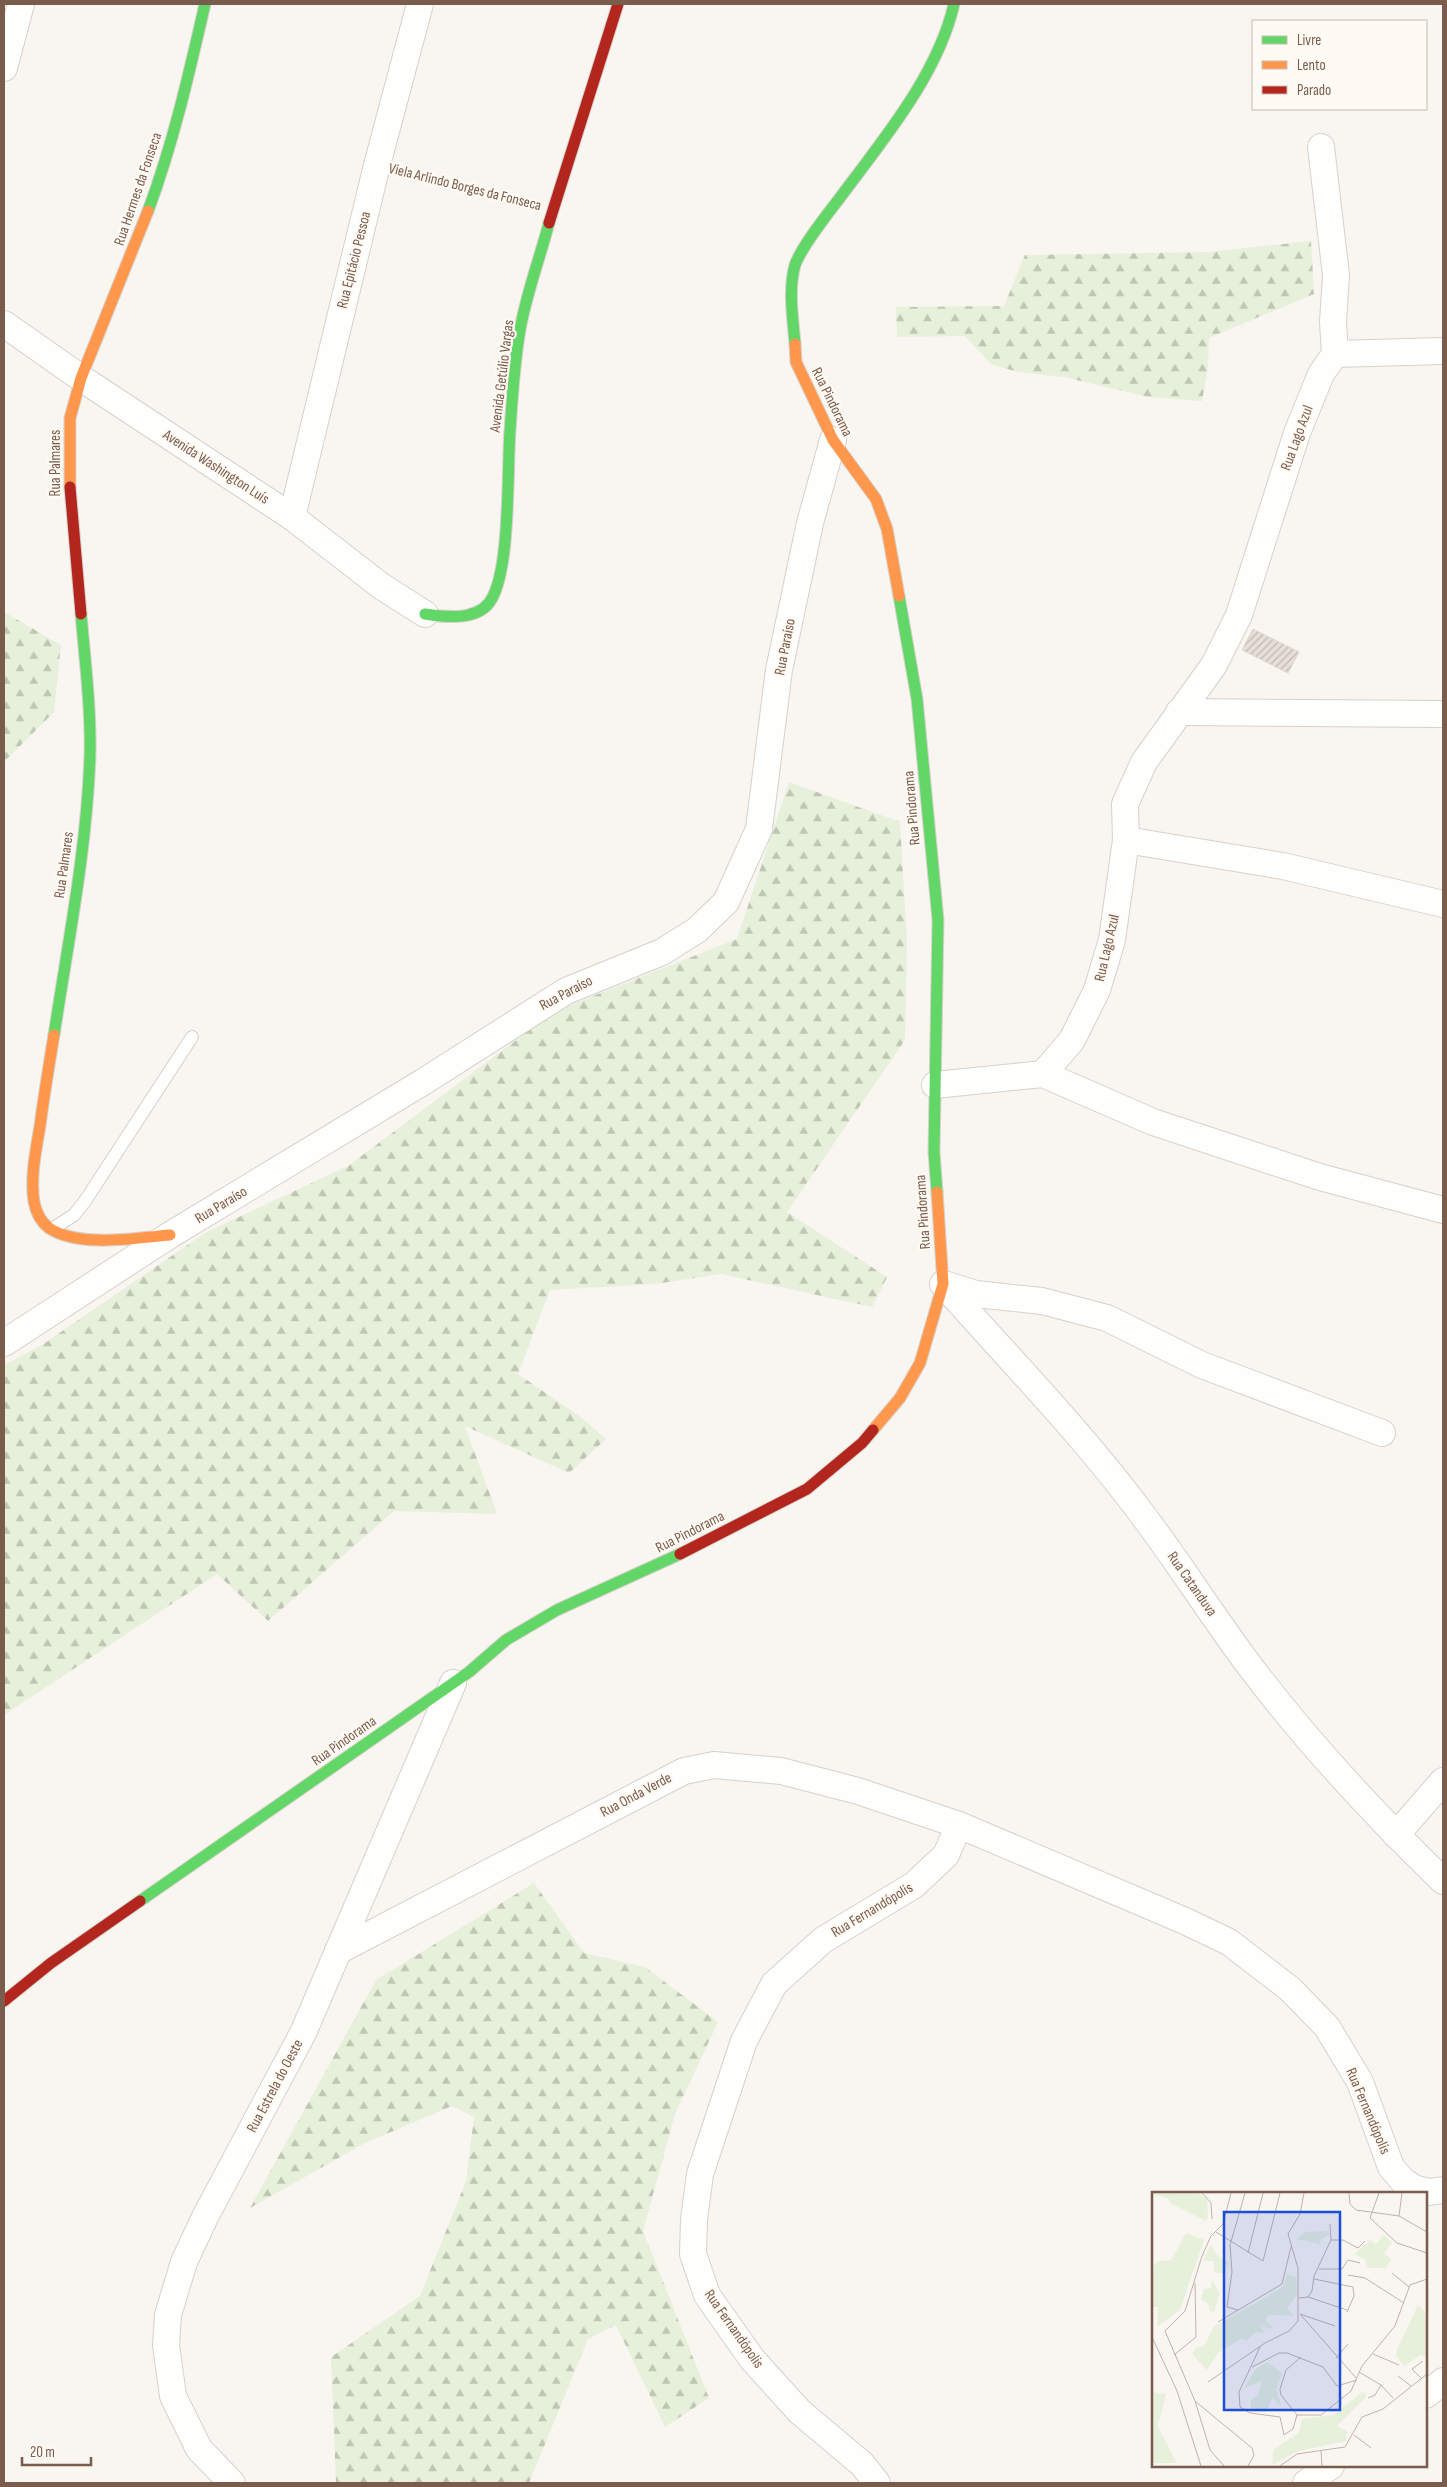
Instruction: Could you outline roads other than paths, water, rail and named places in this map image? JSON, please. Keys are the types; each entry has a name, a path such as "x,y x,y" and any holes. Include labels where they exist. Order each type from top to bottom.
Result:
{"street":[{"path":"4,68 21,4"},
{"name":"Rua Hermes da Fonseca","path":"81,378 135,246 161,176 191,67 205,4"},
{"name":"Rua Epitácio Pessoa","path":"292,517 377,165 420,4"},
{"name":"Avenida Getúlio Vargas","path":"425,614 451,618 477,612 489,604 497,588 505,546 510,431 519,335 553,208 618,4"},
{"name":"Rua Pindorama","path":"4,2001 51,1963 453,1683 506,1640 557,1610 646,1571 807,1489 862,1443 900,1398 920,1363 943,1284 934,1152 938,920 917,699 887,529 876,499 833,440 796,362 790,283 796,263 819,226 913,99 950,22 954,4"},
{"path":"1321,147 1336,275 1333,322 1335,354 1443,351"},
{"name":"Avenida Washington Luís","path":"4,324 81,378 292,517 381,586 425,614"},
{"name":"Rua Lago Azul","path":"1043,1074 1072,1040 1097,990 1112,940 1126,840 1125,804 1144,762 1214,665 1239,615 1297,433 1321,374 1335,354"},
{"name":"Rua Palmares","path":"52,1229 40,1218 34,1195 35,1156 84,836 90,754 87,678 70,497 70,418 81,378"},
{"name":"Rua Paraíso","path":"4,1343 170,1235 423,1082 566,991 662,952 697,930 726,902 759,829 779,670 810,523 833,440"},
{"path":"1179,712 1443,714"},
{"path":"1126,840 1283,866 1443,904"},
{"path":"935,1085 1043,1074 1153,1122 1320,1178 1443,1210"},
{"path":"52,1229 77,1238 112,1239 170,1235"},
{"path":"943,1284 976,1294 1042,1301 1107,1318 1202,1364 1382,1433"},
{"name":"Rua Catanduva","path":"943,1284 1127,1495 1250,1666 1322,1754 1396,1835 1443,1881"},
{"name":"Rua Estrela do Oeste","path":"232,2483 199,2450 173,2396 166,2345 168,2315 184,2262 205,2217 303,2033 453,1683"},
{"name":"Rua Onda Verde","path":"338,1951 553,1840 638,1793 691,1769 714,1765 781,1771 858,1790 959,1824"},
{"path":"1396,1835 1443,1781"},
{"name":"Rua Fernandópolis","path":"877,2483 862,2464 800,2412 752,2359 707,2295 693,2254 694,2220 700,2174 744,2041 774,1984 823,1940 914,1885 946,1855 959,1824 1185,1921 1229,1942 1290,1989 1327,2027 1360,2082 1391,2167 1403,2182 1416,2189 1428,2192 1443,2190"},
{"path":"1427,2393 1443,2380"},
{"path":"1306,2483 1330,2467"}],"lane":[{"path":"52,1229 74,1215 85,1201 192,1037"}]}
